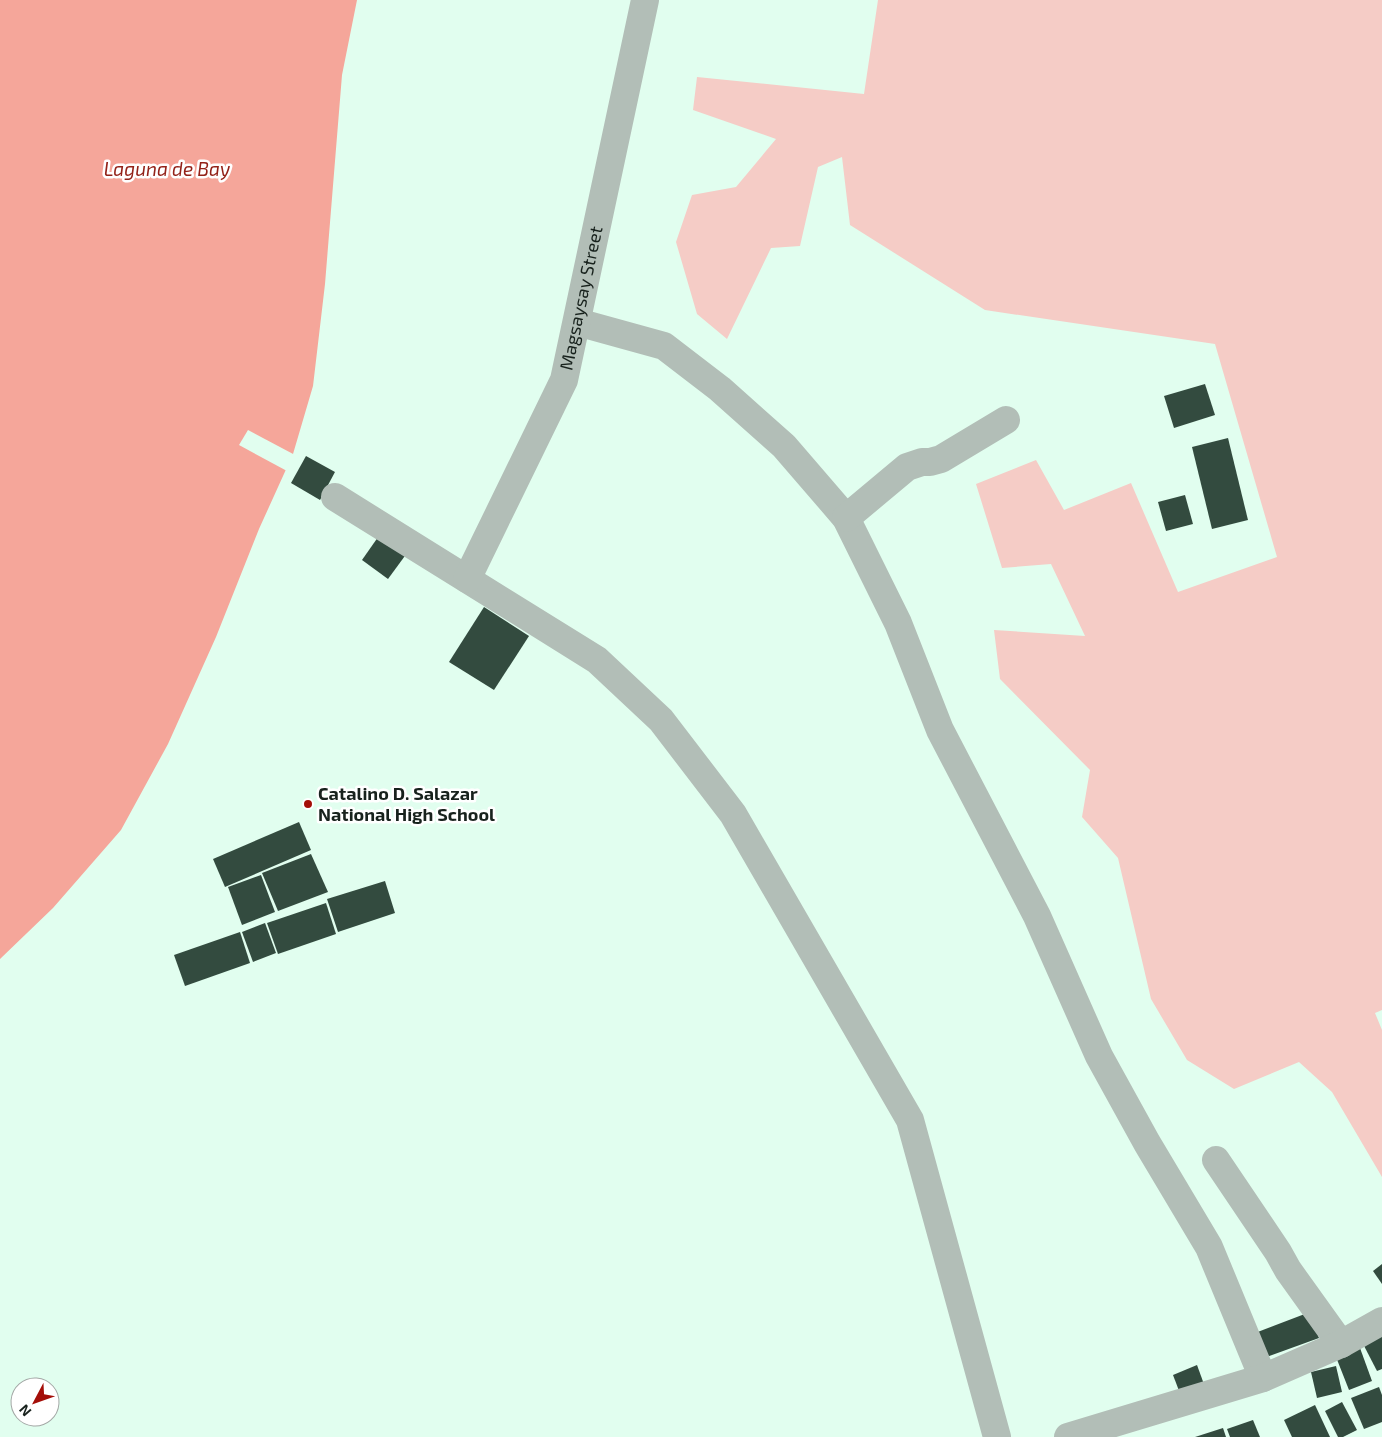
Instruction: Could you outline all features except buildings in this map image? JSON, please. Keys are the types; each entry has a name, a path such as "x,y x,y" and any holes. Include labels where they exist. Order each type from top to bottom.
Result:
{"street":[{"name":"Magsaysay Street","path":"467,579 564,380 645,0"},
{"path":"577,322 664,346 720,389 784,446 846,518 898,623 940,730 1038,916 1099,1056 1147,1143 1209,1247 1263,1378"},
{"path":"846,518 907,467 941,459 1006,420"},
{"path":"335,497 597,660 660,720 733,814 910,1120 997,1437"},
{"path":"1216,1160 1288,1270 1341,1344"},
{"path":"1068,1437 1263,1378 1341,1344 1382,1321"}],"shaded area":[{"path":"878,0 1382,0 1382,1010 1375,1013 1382,1030 1382,1177 1332,1092 1299,1062 1234,1089 1187,1060 1151,999 1118,858 1082,817 1090,770 1000,679 994,630 1085,636 1051,564 1002,568 976,484 1036,460 1064,510 1131,483 1178,592 1277,557 1215,344 985,310 850,225 842,157 818,167 800,246 771,248 727,339 697,314 676,242 692,195 736,187 776,139 693,110 697,77 864,94"}],"water":[{"name":"Laguna de Bay","path":"0,0 357,0 342,75 325,284 313,386 293,454 259,529 216,637 168,744 121,830 53,908 0,959"}],"pier":[{"path":"248,430 295,455 287,471 239,445"}],"place":[{"name":"Catalino D. Salazar National High School","path":"308,804"}]}
